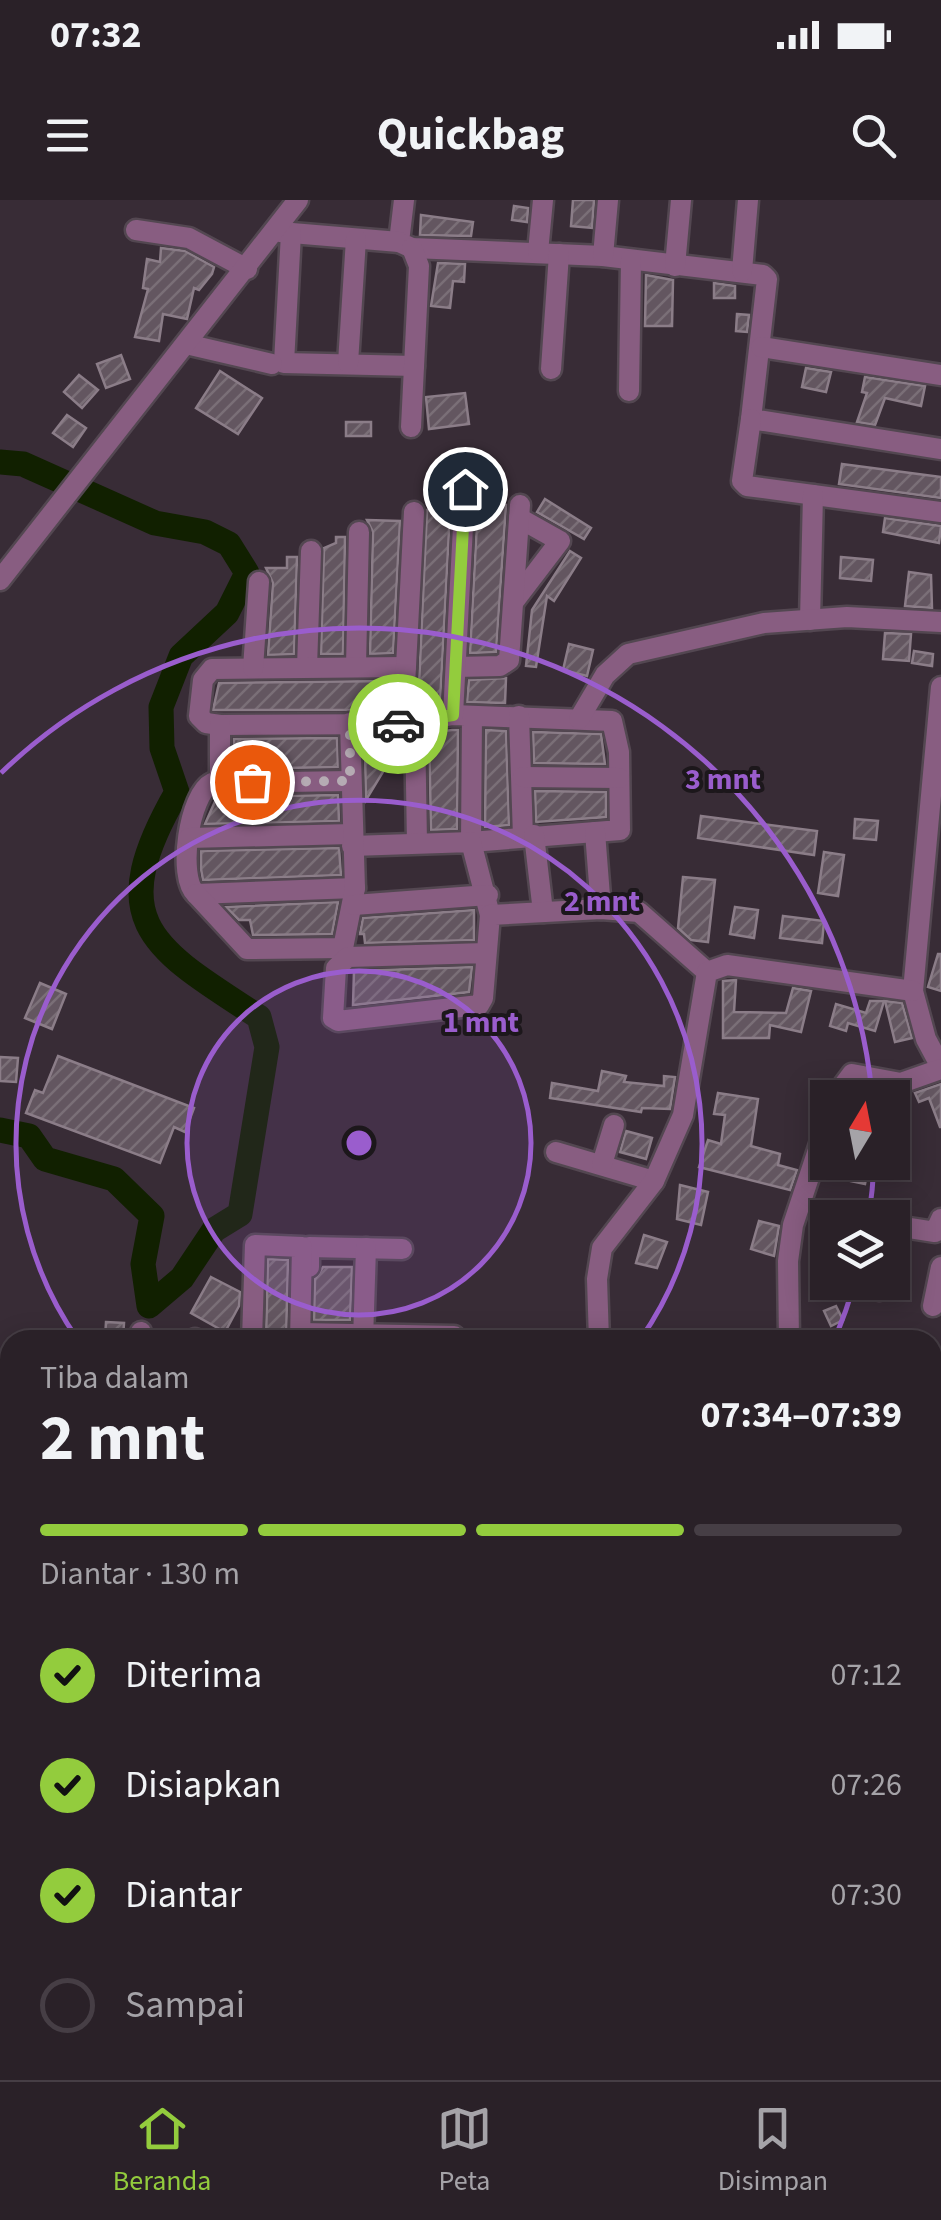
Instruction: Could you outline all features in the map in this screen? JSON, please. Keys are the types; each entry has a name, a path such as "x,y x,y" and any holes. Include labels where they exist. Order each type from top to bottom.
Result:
{"street":[{"path":"0,580 246,269 282,232 298,200"},
{"path":"404,200 406,245 419,266 411,427"},
{"path":"543,200 551,369"},
{"path":"603,256 608,200"},
{"path":"675,266 680,200"},
{"path":"742,271 748,200"},
{"path":"136,230 189,238 246,269"},
{"path":"282,232 406,245 603,256 742,271 767,279 744,484 941,512"},
{"path":"282,232 283,362 414,366"},
{"path":"348,362 356,238"},
{"path":"629,391 631,260"},
{"path":"186,344 272,364"},
{"path":"761,347 941,375"},
{"path":"751,419 941,449"},
{"path":"350,723 354,897 346,953 336,968 331,1012 338,1021 479,1006 489,905 471,842 456,667 465,489"},
{"path":"810,620 814,495"},
{"path":"456,667 506,664 515,600 519,511 560,541 515,600"},
{"path":"414,512 406,668 418,843"},
{"path":"356,666 359,532"},
{"path":"307,667 311,552"},
{"path":"253,668 259,582"},
{"path":"579,719 605,675 628,654 721,629 879,617 941,622"},
{"path":"188,838 418,843 617,832 622,825 616,725 612,720 462,716 409,724 220,725 206,724 199,716 205,673 253,668 406,668"},
{"path":"907,1080 941,1068 926,1039 912,991 941,687"},
{"path":"519,716 528,836 543,912"},
{"path":"220,725 220,782"},
{"path":"524,777 618,778"},
{"path":"350,781 220,782 204,787 188,838 187,885 247,949 486,952"},
{"path":"595,832 601,909"},
{"path":"196,894 354,897 543,912 601,909 643,914 664,939 707,972"},
{"path":"707,972 728,965 834,984 912,991"},
{"path":"599,1330 596,1279 602,1248 654,1181 683,1115 707,972"},
{"path":"848,1080 852,1074 889,1080"},
{"path":"602,1164 614,1125"},
{"path":"556,1152 654,1181"},
{"path":"789,1330 788,1260 793,1225 810,1174"},
{"path":"910,1227 939,1229"},
{"path":"252,1330 255,1246 302,1247 304,1330"},
{"path":"304,1330 309,1247 402,1249"},
{"path":"363,1330 366,1248"},
{"path":"933,1306 941,1267"}],"building":[{"path":"573,200 594,200 592,228 571,226"},
{"path":"514,206 528,208 527,222 512,220"},
{"path":"421,215 473,222 471,236 420,235"},
{"path":"161,248 185,251 214,267 199,290 194,288 187,319 163,314 159,341 135,337 148,289 143,288 147,259 160,262"},
{"path":"438,263 465,264 464,282 453,281 450,308 431,306"},
{"path":"646,275 673,280 672,326 645,326"},
{"path":"714,283 735,286 735,298 714,298"},
{"path":"737,314 749,315 747,332 736,331"},
{"path":"121,355 130,379 106,388 97,364"},
{"path":"806,368 831,372 826,392 802,387"},
{"path":"220,371 262,398 238,434 196,408"},
{"path":"79,375 98,390 82,408 64,392"},
{"path":"865,377 925,386 921,406 885,398 875,425 857,422 867,393 862,392"},
{"path":"465,393 469,424 429,429 426,397"},
{"path":"67,415 86,428 73,447 53,433"},
{"path":"346,422 371,422 371,436 346,436"},
{"path":"842,464 941,477 941,498 839,484"},
{"path":"545,499 591,528 584,539 537,512"},
{"path":"478,504 506,505 496,652 470,653"},
{"path":"427,510 450,511 440,703 418,707"},
{"path":"885,518 941,526 939,543 883,532"},
{"path":"367,520 400,521 393,653 370,654 373,532"},
{"path":"336,537 345,537 343,654 321,654 324,548 336,543"},
{"path":"570,551 581,558 554,601 547,596 536,667 526,666 532,610"},
{"path":"287,557 297,557 294,654 268,655 273,583 266,568 287,568"},
{"path":"841,557 873,560 871,581 840,578"},
{"path":"909,572 931,575 932,608 905,606"},
{"path":"885,633 911,634 909,661 883,659"},
{"path":"569,644 593,650 587,676 563,670"},
{"path":"914,651 933,654 932,666 912,663"},
{"path":"506,678 505,703 467,702 469,680"},
{"path":"391,681 390,710 213,710 219,683"},
{"path":"458,730 457,829 431,830 429,733"},
{"path":"486,730 506,731 509,825 485,827"},
{"path":"533,732 601,734 605,764 534,763"},
{"path":"337,738 338,767 234,769 234,739"},
{"path":"374,738 398,747 366,800 365,753"},
{"path":"535,791 606,792 606,817 536,822"},
{"path":"338,795 339,821 205,824 217,797"},
{"path":"701,816 817,831 814,855 698,838"},
{"path":"855,819 878,821 876,840 854,838"},
{"path":"339,848 341,875 203,880 201,851"},
{"path":"824,852 844,855 838,896 818,893"},
{"path":"683,877 715,880 708,942 691,940 678,928"},
{"path":"338,902 332,934 253,935 250,920 239,920 226,907"},
{"path":"735,907 758,910 754,938 730,934"},
{"path":"474,910 474,940 365,943 364,934 360,934 363,918"},
{"path":"783,916 824,921 822,943 780,938"},
{"path":"941,954 941,991 928,987"},
{"path":"472,967 469,992 353,1005 354,971"},
{"path":"736,980 734,1012 786,1013 793,988 811,991 801,1032 770,1025 769,1038 723,1038 723,981"},
{"path":"40,983 66,994 52,1029 25,1018"},
{"path":"870,1001 884,1001 875,1031 848,1023 846,1031 830,1026 836,1004 866,1013"},
{"path":"885,1001 902,1003 912,1038 895,1042"},
{"path":"58,1056 194,1108 185,1132 174,1127 160,1163 26,1113 35,1090 43,1093"},
{"path":"0,1057 18,1058 16,1082 0,1081"},
{"path":"602,1071 626,1076 624,1082 664,1086 664,1076 675,1077 670,1109 642,1108 641,1112 550,1098 552,1083 598,1091"},
{"path":"941,1084 940,1127 929,1098 919,1102 915,1093"},
{"path":"718,1093 758,1099 751,1146 780,1154 778,1165 797,1170 790,1190 699,1167 708,1140 721,1144 725,1115 714,1114"},
{"path":"626,1131 652,1138 646,1159 620,1152"},
{"path":"680,1185 708,1192 701,1225 677,1219"},
{"path":"759,1221 779,1226 774,1256 751,1249"},
{"path":"644,1235 667,1242 657,1268 636,1263"},
{"path":"268,1259 288,1260 286,1330 266,1330"},
{"path":"323,1267 352,1267 350,1320 314,1320 315,1279"},
{"path":"211,1277 240,1292 239,1306 226,1330 191,1313"},
{"path":"836,1306 843,1320 831,1326 824,1311"},
{"path":"106,1322 124,1323 124,1330 106,1330"}],"waterway":[{"path":"0,462 23,464 155,523 205,532 229,544 247,573 227,613 181,656 161,707 162,748 177,792 155,836 143,872 141,901 149,926 165,949 259,1017 267,1047 240,1214 214,1230 182,1278 149,1306 143,1264 152,1216 114,1179 45,1159 29,1136 0,1130"}],"way so far":[{"path":"252,782 350,781 350,723 398,724"}],"route":[{"path":"398,724 453,715 465,489"}]}
